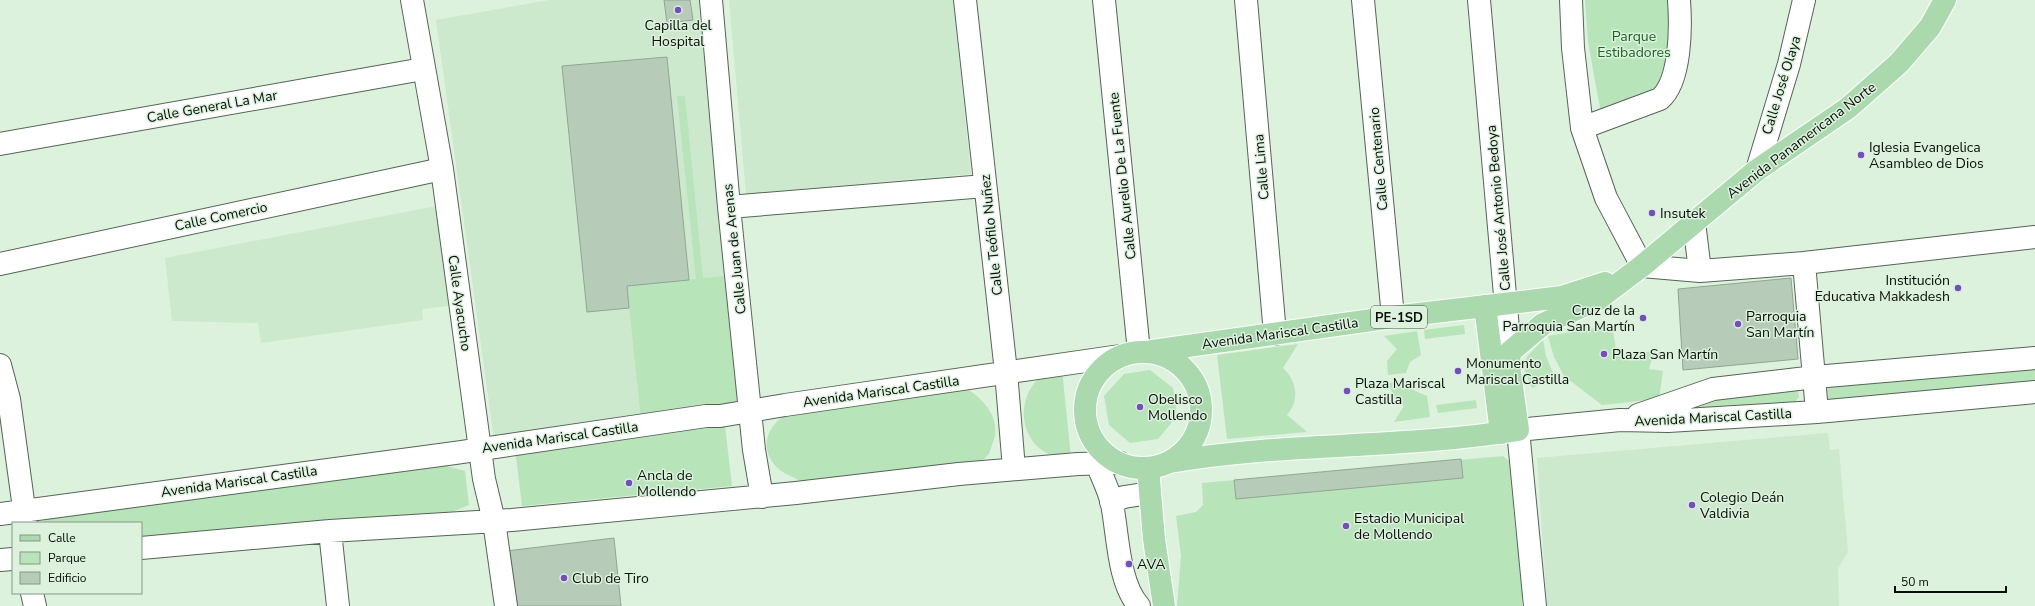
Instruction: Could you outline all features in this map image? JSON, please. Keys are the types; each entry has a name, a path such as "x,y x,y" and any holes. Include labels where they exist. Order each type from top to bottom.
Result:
{"main road":[{"name":"Avenida Panamericana Norte","path":"1642,266 1756,170 1848,108 1899,64 1930,27 1945,0"},
{"name":"Avenida Mariscal Castilla","path":"1137,353 1393,317 1562,297 1599,285 1642,266"},
{"path":"1510,352 1543,324 1597,300 1642,266"},
{"path":"1170,462 1181,454 1190,444 1197,431 1200,418 1200,401 1197,388 1189,375 1178,364 1137,353 1107,363 1090,386 1085,406 1087,424 1093,440 1101,450 1120,463 1131,467 1148,468 1197,457 1271,450 1461,437 1510,431 1496,304"},
{"name":"Calle José Antonio Bedoya","path":"1510,352 1510,431"},
{"path":"1148,468 1155,546 1164,606"}],"street":[{"name":"Calle Ayacucho","path":"412,0 423,69 442,169 484,479 494,521 506,606"},
{"name":"Calle Juan de Arenas","path":"710,0 729,207 754,450 762,496"},
{"name":"Calle Teófilo Nuñez","path":"965,0 1006,372 1014,470"},
{"name":"Calle Aurelio De La Fuente","path":"1104,0 1137,353"},
{"name":"Calle Lima","path":"1246,0 1275,334"},
{"name":"Calle Centenario","path":"1363,0 1393,317"},
{"name":"Calle José Antonio Bedoya","path":"1479,0 1496,304 1510,352"},
{"path":"1572,0 1573,48 1582,128 1606,198 1642,266"},
{"path":"1582,128 1660,99 1666,94 1671,86 1675,68 1680,16 1679,0"},
{"name":"Calle José Olaya","path":"1756,170 1789,64 1804,0"},
{"name":"Calle General La Mar","path":"0,144 423,69"},
{"name":"Calle Comercio","path":"0,264 442,169"},
{"path":"729,207 985,186"},
{"path":"1694,222 1700,271"},
{"name":"Avenida Mariscal Castilla","path":"1642,266 1700,271 1804,263 2035,237"},
{"path":"1804,263 1817,412"},
{"name":"Avenida Mariscal Castilla","path":"0,514 26,517 1137,353"},
{"name":"Avenida Mariscal Castilla","path":"1620,420 1648,412 1713,389 1815,377 2035,358"},
{"path":"0,365 8,399 26,517"},
{"name":"Avenida Mariscal Castilla","path":"1620,420 1668,421 1817,412 2035,392"},
{"path":"1510,431 1620,420"},
{"name":"Calle José Antonio Bedoya","path":"1510,431 1535,606"},
{"path":"142,548 330,531 494,521 762,496 1014,470 1120,463"},
{"path":"1097,464 1111,502 1123,570 1131,598 1139,606"},
{"path":"1111,502 1124,496 1150,493"},
{"path":"330,531 338,606"},
{"path":"0,560 12,559"},
{"path":"32,594 35,606"}],"shaded area":[{"path":"549,0 699,0 739,409 494,439 436,20"},
{"path":"729,0 953,0 971,174 746,194"},
{"path":"442,205 457,305 422,309 423,320 261,343 258,323 172,321 165,258"},
{"name":"Colegio Deán Valdivia","path":"1828,433 1830,450 1839,449 1848,552 1838,569 1839,606 1547,606 1537,458"}],"green space":[{"name":"Parque Estibadores","path":"1585,0 1679,0 1665,94 1601,114 1588,42"},
{"path":"677,96 685,96 703,278 726,276 739,409 641,419 627,286 696,279"},
{"path":"1464,325 1465,334 1425,339 1424,330"},
{"path":"1612,325 1617,355 1654,351 1649,369 1663,371 1659,399 1602,405 1564,376 1554,357 1548,336"},
{"path":"1417,331 1421,355 1410,362 1406,373 1388,375 1387,361 1397,349 1384,336"},
{"path":"1543,340 1546,356 1555,378 1532,388 1525,371 1525,361"},
{"path":"1298,344 1283,368 1288,373 1294,385 1295,391 1294,403 1287,415 1307,432 1227,439 1217,355"},
{"path":"2035,367 2035,383 1833,400 1827,398 1827,389 1833,384"},
{"path":"1062,369 1071,458 1056,457 1044,451 1034,443 1027,432 1024,419 1024,406 1029,392 1037,380 1045,375"},
{"path":"1150,370 1173,388 1177,416 1158,439 1130,443 1109,425 1104,396 1124,374"},
{"path":"1407,381 1415,391 1427,396 1430,417 1394,422 1404,406 1396,401 1388,383"},
{"path":"961,385 983,402 989,409 995,426 995,435 989,453 981,462 970,470 800,481 781,471 774,464 767,450 768,435 777,422 784,416"},
{"path":"1798,390 1799,397 1794,403 1668,413 1715,395"},
{"path":"1476,400 1477,408 1438,413 1436,405"},
{"path":"724,417 732,486 522,506 515,449"},
{"name":"Estadio Municipal de Mollendo","path":"1503,456 1509,461 1516,536 1522,567 1522,606 1177,606 1181,556 1176,516 1196,512 1203,505 1202,483"},
{"path":"439,464 465,471 469,505 452,512 142,541 142,522 43,522 60,512"}],"building":[{"name":"Capilla del Hospital","path":"664,0 690,0 693,20 667,23"},
{"path":"667,57 689,280 627,286 629,308 587,312 562,66"},
{"name":"Parroquia San Martín","path":"1791,278 1798,359 1683,370 1678,289"},
{"path":"1461,459 1463,478 1236,499 1234,480"},
{"name":"Club de Tiro","path":"614,538 621,606 514,606 506,551"}],"place":[{"name":"Capilla del Hospital","path":"678,10"},
{"name":"Iglesia Evangelica Asambleo de Dios","path":"1861,155"},
{"name":"Insutek","path":"1652,213"},
{"name":"Institución Educativa Makkadesh","path":"1958,288"},
{"name":"Cruz de la Parroquia San Martín","path":"1643,318"},
{"name":"Parroquia San Martín","path":"1738,324"},
{"name":"Plaza San Martín","path":"1604,354"},
{"name":"Monumento Mariscal Castilla","path":"1458,371"},
{"name":"Plaza Mariscal Castilla","path":"1347,391"},
{"name":"Obelisco Mollendo","path":"1140,407"},
{"name":"Ancla de Mollendo","path":"629,483"},
{"name":"Colegio Deán Valdivia","path":"1692,505"},
{"name":"Estadio Municipal de Mollendo","path":"1346,526"},
{"name":"AVA","path":"1129,564"},
{"name":"Club de Tiro","path":"564,578"}]}
